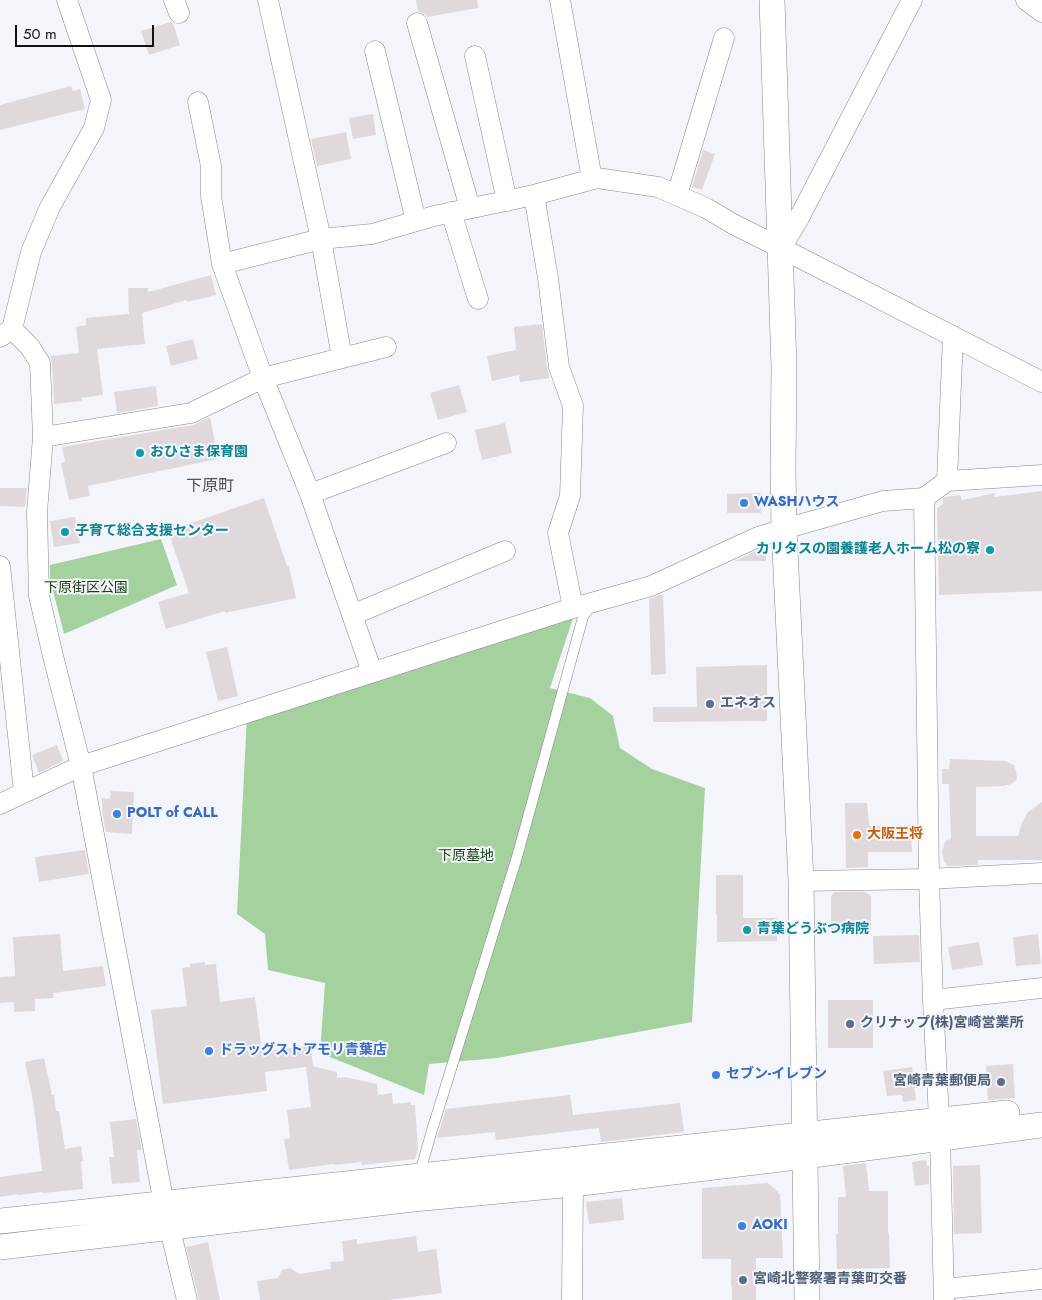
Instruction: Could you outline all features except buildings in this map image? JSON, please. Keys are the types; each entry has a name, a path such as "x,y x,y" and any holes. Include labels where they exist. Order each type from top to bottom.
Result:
{"street":[{"path":"67,0 102,100 94,128 50,207 31,252 6,333 30,347 40,363 42,437 37,512 39,596 81,766 167,1215 187,1300"},
{"path":"268,0 321,239 342,358"},
{"path":"560,0 592,179"},
{"path":"772,0 784,368 782,468 784,529 801,881 807,1300"},
{"path":"781,248 799,218 912,0"},
{"path":"1026,0 1042,12"},
{"path":"417,23 461,210 478,299"},
{"path":"677,195 724,38"},
{"path":"375,51 416,221"},
{"path":"474,56 507,200"},
{"path":"198,102 211,166 211,196 222,264 263,378 310,494 372,672"},
{"path":"222,264 321,239 372,234 416,221 534,195 598,178 658,187 706,208 733,224 953,336 1041,378"},
{"path":"534,195 548,278 559,367 572,406 570,496 558,533 573,608"},
{"path":"947,482 953,336"},
{"path":"42,437 191,413 263,378 386,347"},
{"path":"310,494 446,443"},
{"path":"0,804 81,766 573,608 652,586 758,537 883,501 924,498 947,482 1042,476"},
{"path":"924,498 929,879 940,1129 944,1294 1042,1279"},
{"path":"352,615 505,551"},
{"path":"0,566 24,792"},
{"path":"801,881 929,879 1042,873"},
{"path":"933,1000 1042,988"},
{"path":"0,1221 167,1215 414,1198 573,1184 804,1146 940,1129 1042,1109"},
{"path":"940,1129 1042,1125"},
{"path":"0,1247 167,1215 419,1176 804,1146"},
{"path":"572,1300 573,1184"}],"lane":[{"path":"419,1176 517,857 583,617 593,602"}],"green space":[{"name":"下原街区公園","path":"161,539 177,585 64,634 50,579 50,565"},
{"name":"下原墓地","path":"576,609 550,688 590,698 613,716 620,748 652,769 705,788 692,1022 497,1058 429,1064 424,1095 320,1053 325,983 268,970 265,934 237,914 247,715"}],"place":[{"name":"おひさま保育園","path":"140,453"},
{"name":"WASHハウス","path":"744,503"},
{"name":"子育て総合支援センター","path":"65,532"},
{"name":"カリタスの園養護老人ホーム松の寮","path":"990,550"},
{"name":"エネオス","path":"710,704"},
{"name":"POLT of CALL","path":"117,814"},
{"name":"大阪王将","path":"857,835"},
{"name":"青葉どうぶつ病院","path":"747,930"},
{"name":"クリナップ(株)宮崎営業所","path":"850,1024"},
{"name":"ドラッグストアモリ青葉店","path":"209,1051"},
{"name":"セブン-イレブン","path":"716,1075"},
{"name":"宮崎青葉郵便局","path":"1001,1082"},
{"name":"AOKI","path":"742,1226"},
{"name":"宮崎北警察署青葉町交番","path":"743,1280"}],"district":[{"name":"下原町","path":"210,487"}]}
